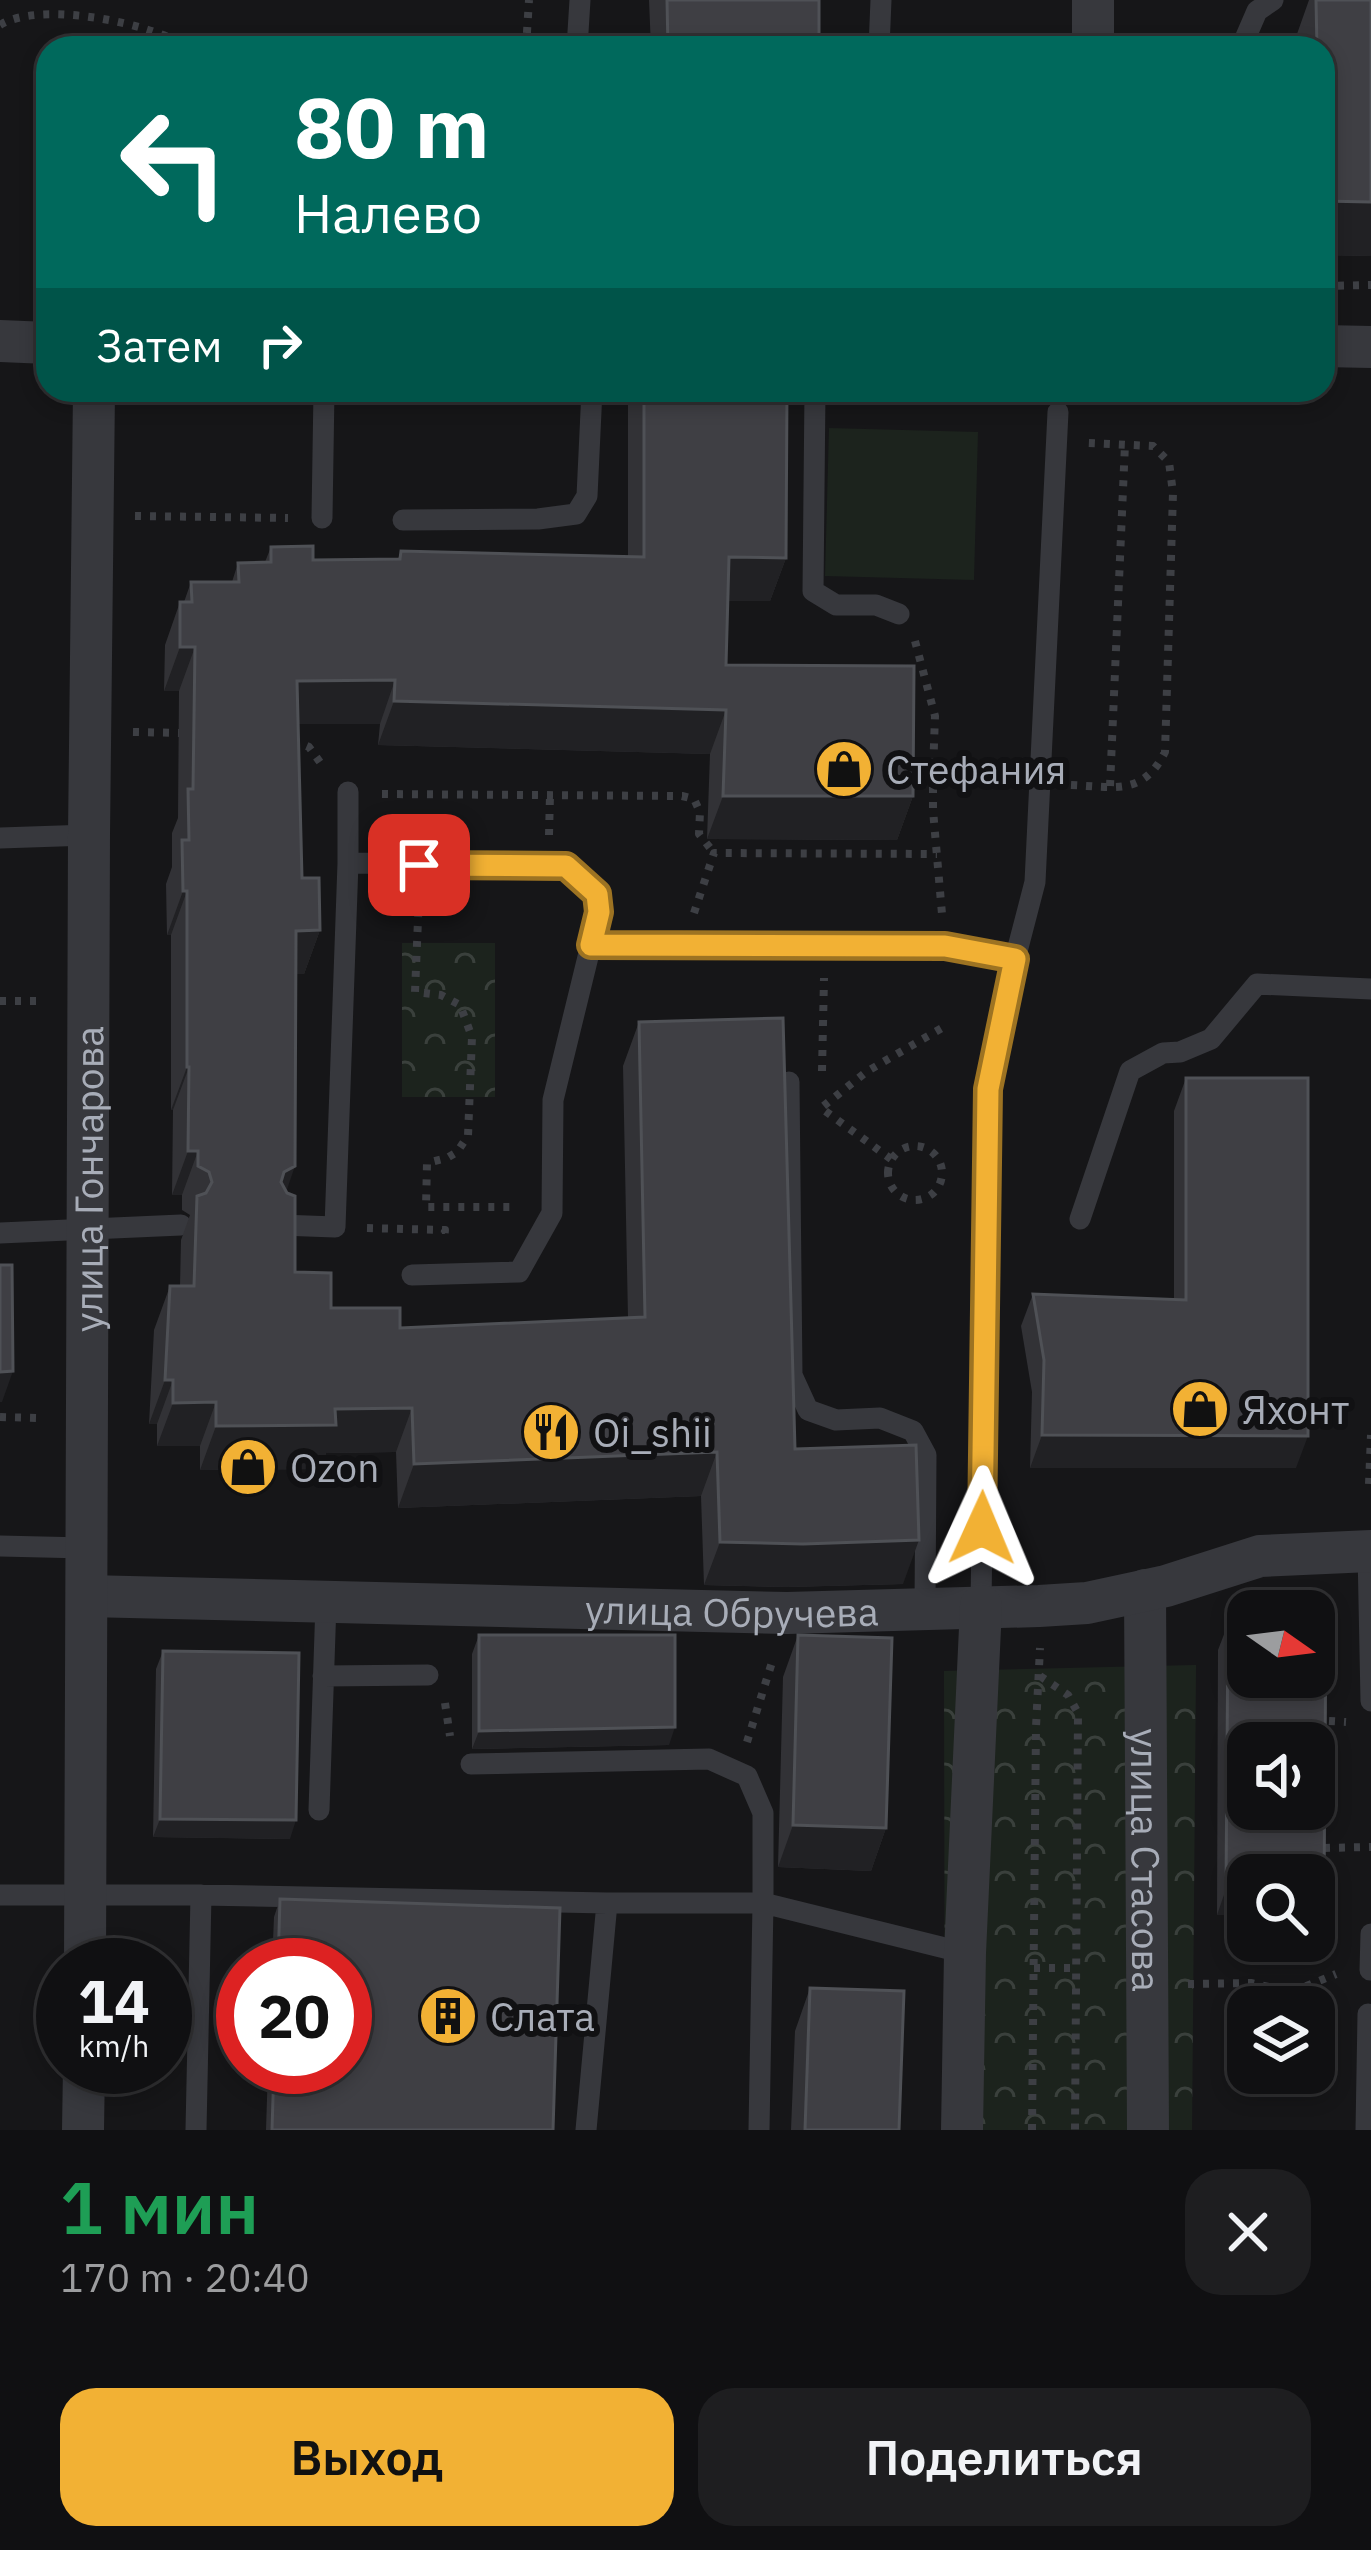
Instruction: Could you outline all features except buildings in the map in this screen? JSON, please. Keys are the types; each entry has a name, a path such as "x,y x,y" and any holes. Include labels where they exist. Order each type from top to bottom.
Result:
{"street":[{"path":"1093,0 1093,36"},
{"path":"0,341 36,342"},
{"path":"1335,346 1371,347"},
{"name":"улица Гончарова","path":"85,1938 94,402"},
{"name":"улица Обручева","path":"87,1596 787,1613 1087,1604 1166,1586 1260,1556 1369,1551"},
{"name":"улица Стасова","path":"1145,1590 1148,2130"},
{"path":"962,2130 981,1606"},
{"path":"83,2130 84,2094"}],"lane":[{"path":"578,36 580,0"},
{"path":"880,36 881,0"},
{"path":"1246,36 1257,10 1274,0"},
{"path":"322,518 324,402"},
{"path":"403,520 538,519 576,514 587,496 591,402"},
{"path":"814,402 813,590 836,605 876,604 898,614"},
{"path":"981,1606 988,1089 1035,882 1058,412"},
{"path":"280,1226 335,1227 348,792"},
{"path":"0,838 89,835"},
{"path":"348,863 566,866 597,894 599,912 553,1100 552,1213 519,1272 412,1275"},
{"path":"591,945 945,946 1015,959"},
{"path":"1080,1220 1130,1071 1163,1053 1180,1052 1211,1039 1256,984 1371,989"},
{"path":"789,1082 793,1375 808,1410 836,1420 880,1418 913,1431 926,1455 925,1609"},
{"path":"0,1233 182,1225"},
{"path":"0,1546 85,1548"},
{"path":"1369,1551 1371,1701"},
{"path":"319,1810 326,1604"},
{"path":"323,1676 428,1676"},
{"path":"471,1764 709,1759 747,1776 763,1813 759,2130"},
{"path":"0,1895 764,1903 965,1953"},
{"path":"196,2130 201,1895"},
{"path":"586,2130 607,1903"},
{"path":"1370,1970 1371,1934"},
{"path":"1366,2130 1368,2014"}],"path":[{"path":"527,36 529,0"},
{"path":"0,25 29,13 77,14 145,27 165,36"},
{"path":"1335,286 1371,285"},
{"path":"1040,783 1125,787 1154,775 1165,752 1173,493 1169,462 1153,446 1057,442"},
{"path":"1110,786 1125,444"},
{"path":"92,515 322,518"},
{"path":"898,614 918,645 935,716 932,810 945,946"},
{"path":"128,732 189,733"},
{"path":"933,772 972,770"},
{"path":"374,794 682,796 694,799 700,812 699,834 714,853"},
{"path":"550,794 550,816"},
{"path":"714,853 937,854"},
{"path":"684,945 714,853"},
{"path":"419,865 415,992 441,995 460,1005 472,1037 468,1136 457,1152 427,1163 426,1207 502,1207"},
{"path":"0,1001 58,1001"},
{"path":"891,1159 821,1108 866,1072 947,1025"},
{"path":"923,1147 941,1167 939,1184 928,1197 902,1197 890,1184 891,1159 905,1148 923,1147"},
{"path":"403,1228 445,1230 444,1250"},
{"path":"0,1418 54,1418"},
{"path":"1369,1484 1371,1436"},
{"path":"738,1772 787,1613"},
{"path":"1032,2130 1041,1634"},
{"path":"1039,1675 1068,1695 1078,1713 1075,2130"},
{"path":"428,1676 439,1678 450,1739 471,1764"},
{"path":"1324,1848 1371,1847"},
{"path":"1034,1968 1077,1968"},
{"path":"1147,1983 1251,1983 1292,1992 1348,1968 1370,1970"}],"green space":[{"path":"829,428 978,432 974,580 825,576"},
{"path":"402,943 495,943 495,1097 402,1097"},
{"path":"1196,1665 1192,2130 945,2130 944,1671"}],"place":[{"name":"Стефания","path":"844,769"},
{"name":"Яхонт","path":"1200,1409"},
{"name":"Oi_shii","path":"551,1432"},
{"name":"Ozon","path":"248,1467"},
{"name":"Слата","path":"448,2016"}],"route":[{"path":"419,865 566,866 597,894 599,912 591,945 945,946 1015,959 988,1089 982,1528"}]}
